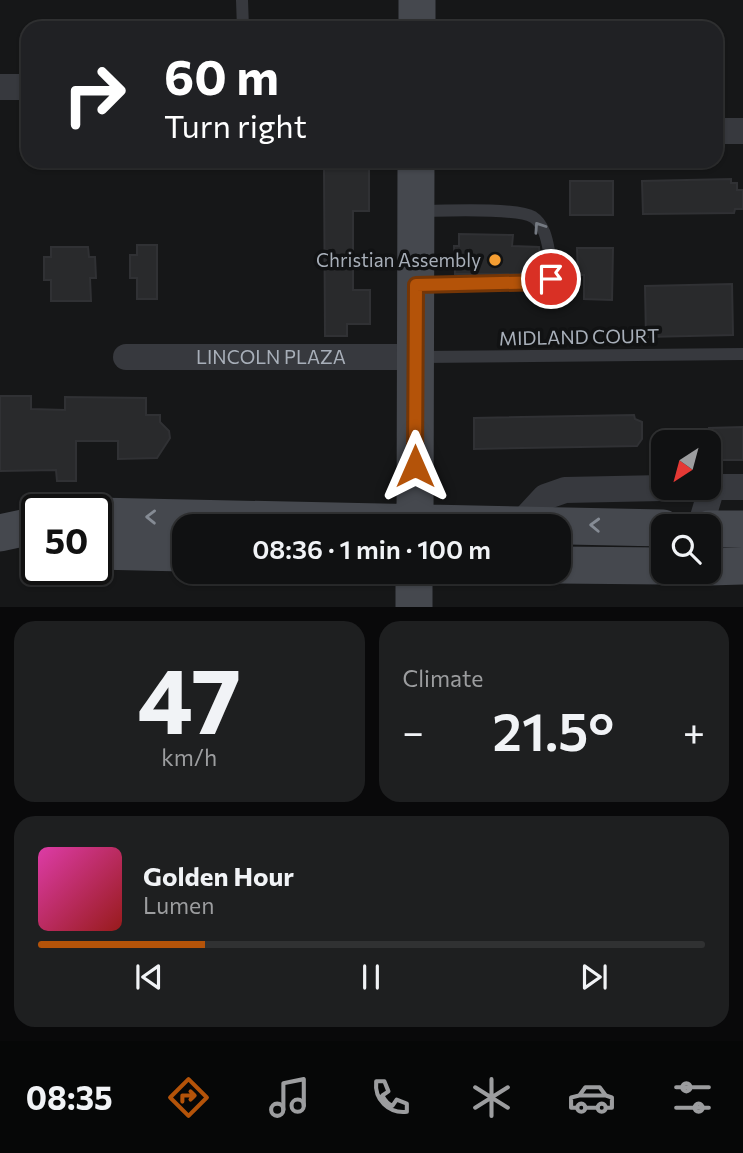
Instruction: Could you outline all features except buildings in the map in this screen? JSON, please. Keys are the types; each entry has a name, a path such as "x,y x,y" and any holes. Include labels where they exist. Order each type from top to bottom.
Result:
{"main road":[{"path":"417,21 418,0"},
{"path":"415,514 416,168"},
{"path":"112,516 172,518"},
{"path":"571,525 651,528"},
{"path":"721,529 743,529"},
{"path":"112,551 172,553"},
{"path":"571,565 651,566"},
{"path":"721,567 743,566"},
{"path":"414,584 414,607"}],"street":[{"path":"0,88 21,87"},
{"path":"723,131 743,131"},
{"name":"LINCOLN PLAZA","path":"126,357 416,357"},
{"path":"721,487 743,487"},
{"path":"529,514 545,497 565,490 651,488"}],"lane":[{"path":"242,0 243,21"},
{"path":"416,212 469,210 532,216 540,223 546,237 552,272 547,282 416,285"},
{"name":"MIDLAND COURT","path":"416,357 743,354"}],"place":[{"name":"Christian Assembly","path":"495,260"}],"route":[{"path":"415,466 416,285 547,282 551,279"}]}
